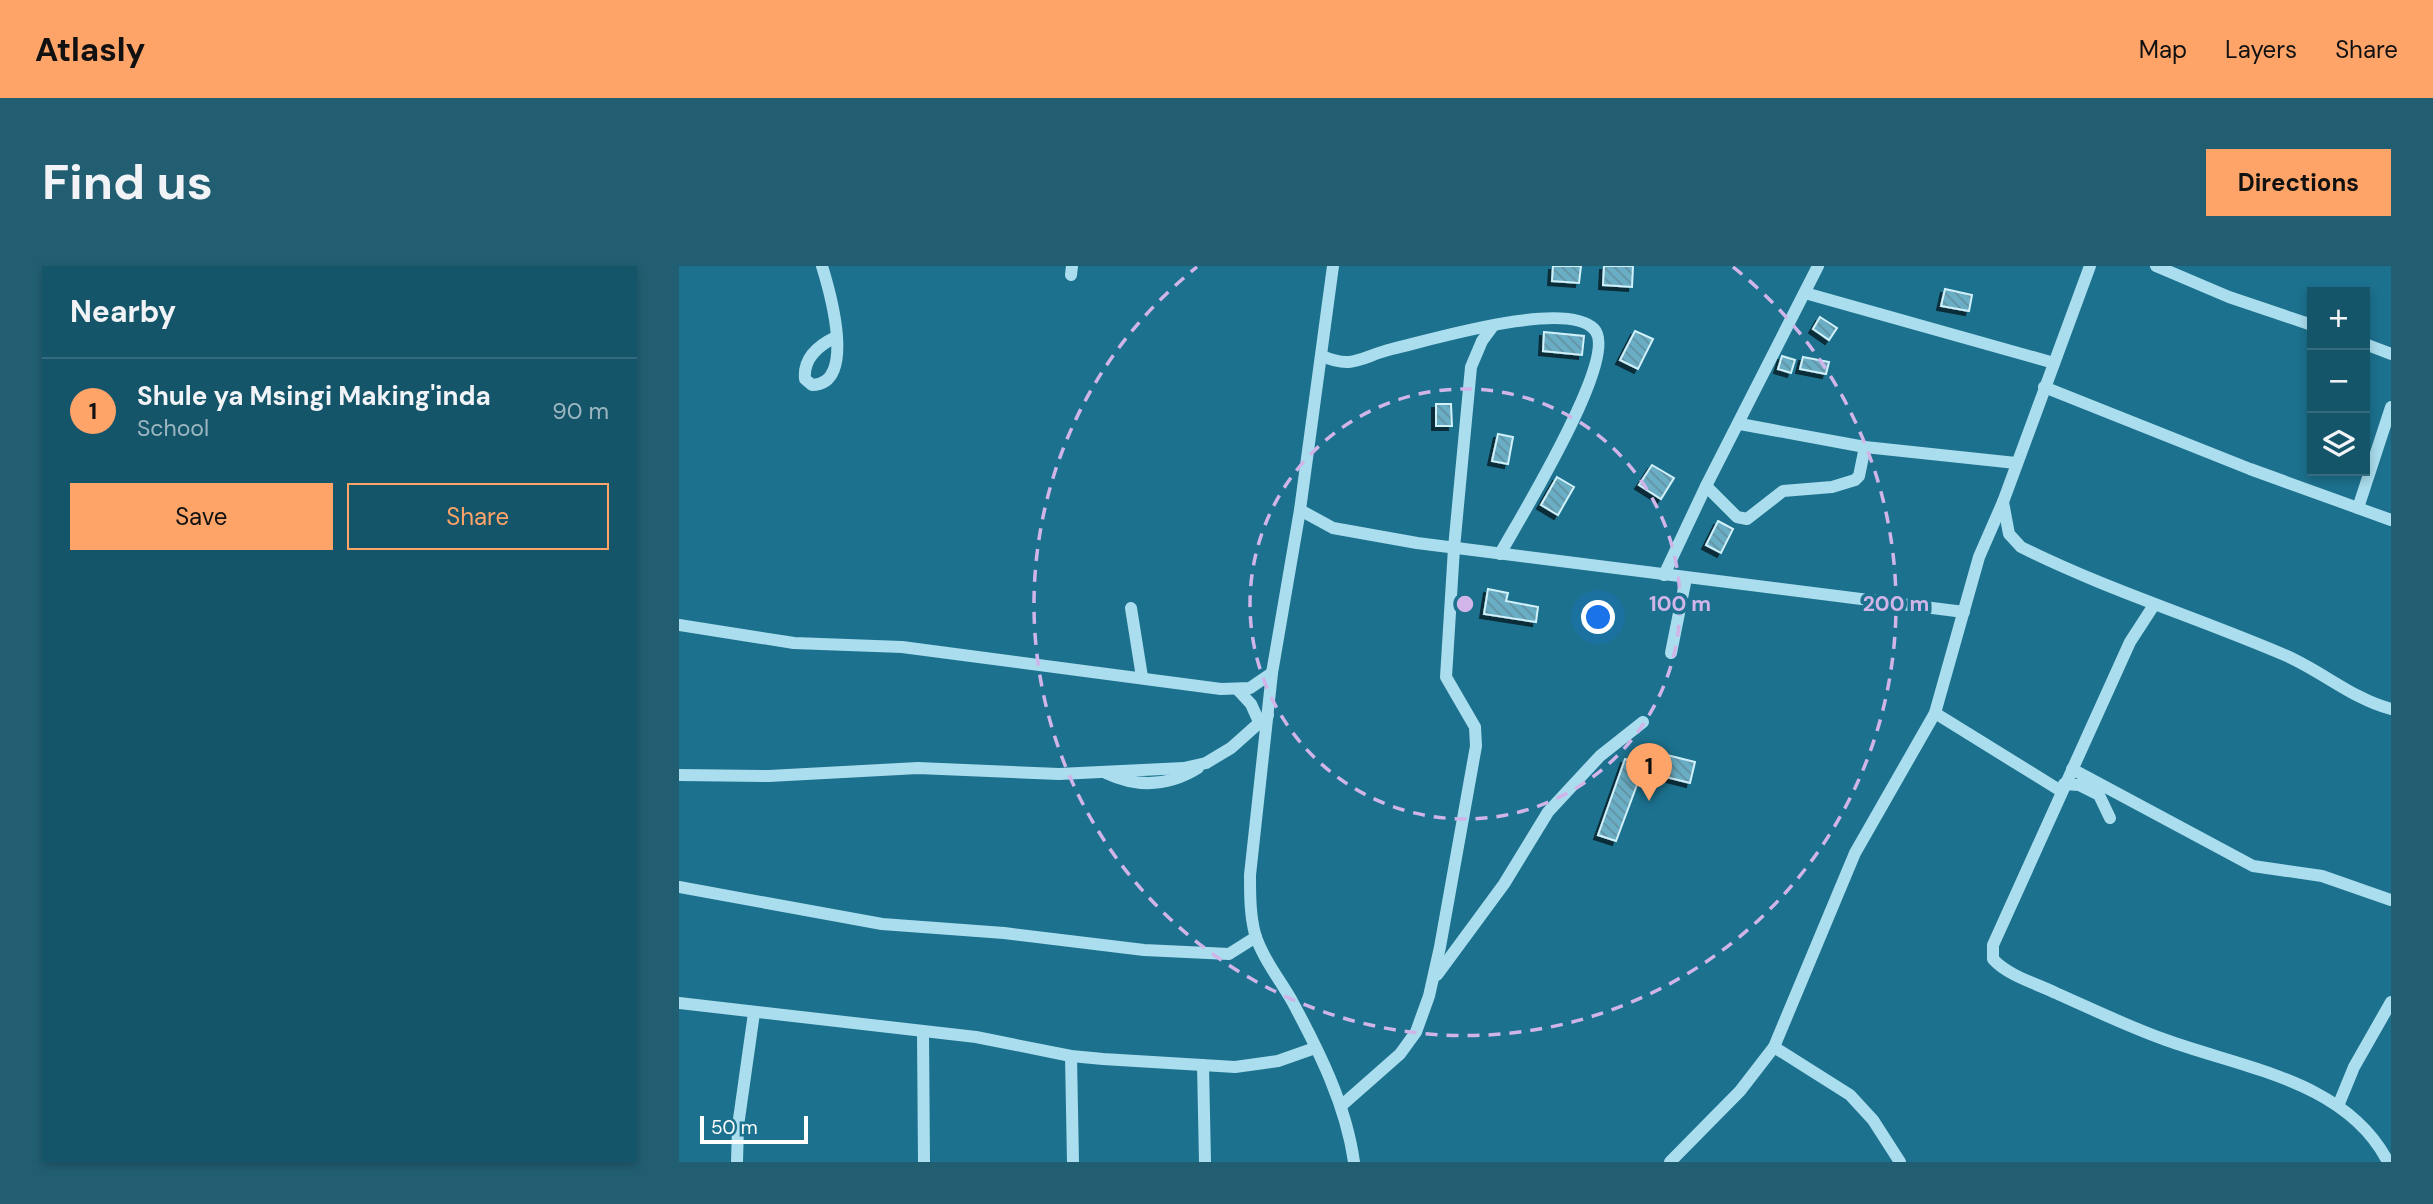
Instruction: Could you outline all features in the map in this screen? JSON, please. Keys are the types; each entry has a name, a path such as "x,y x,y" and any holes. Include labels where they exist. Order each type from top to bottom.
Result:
{"street":[{"path":"822,266 836,315 836,337"},
{"path":"1333,266 1300,510 1264,720 1250,875 1250,909 1256,937 1315,1048 1341,1106 1354,1162"},
{"path":"1664,575 1706,486 1740,424 1818,266"},
{"path":"1678,1159 1775,1047 1855,853 1935,713 1979,557 2003,502 2090,266"},
{"path":"2156,266 2229,297 2307,323"},
{"path":"1805,293 2054,363"},
{"path":"1322,356 1338,363 1355,362 1389,349 1534,318 1572,319 1593,328 1598,336 1599,347 1590,383 1570,427 1500,554"},
{"path":"1341,1106 1400,1054 1416,1032 1433,981 1476,746 1475,727 1446,677 1454,548 1471,367 1482,341 1493,326"},
{"path":"2370,346 2391,354"},
{"path":"2044,387 2391,520"},
{"path":"2358,509 2391,407"},
{"path":"1740,424 1865,447 2016,463"},
{"path":"1706,486 1737,517 1747,519 1783,491 1832,487 1855,480 1859,475 1865,447"},
{"path":"2003,502 2013,542 2154,606 2290,658 2364,700 2391,709"},
{"path":"1300,510 1333,528 1454,548 1964,612"},
{"path":"1671,653 1686,578"},
{"path":"2154,606 2130,642 2063,787 1993,945 1993,959 2017,975 2123,1023 2184,1046 2248,1065 2338,1106 2369,1133 2388,1162"},
{"path":"1131,608 1142,677"},
{"path":"679,625 794,643 902,648 1238,690 1260,683 1272,673"},
{"path":"1238,690 1264,720"},
{"path":"1935,713 2063,787 2090,789 2099,795 2110,818"},
{"path":"682,774 769,776 918,768 1059,774 1151,771 1206,763 1231,748 1264,720"},
{"path":"1433,981 1504,884 1548,812 1600,756 1643,722"},
{"path":"2072,768 2253,866 2322,876 2391,900"},
{"path":"679,887 882,924 1004,933 1167,952 1229,954 1256,937"},
{"path":"2338,1106 2354,1067 2391,1002"},
{"path":"679,1003 976,1037 1071,1056 1234,1067 1278,1061 1315,1048"},
{"path":"737,1162 738,1126 754,1013"},
{"path":"923,1033 924,1162"},
{"path":"1775,1047 1850,1095 1873,1120 1900,1162"},
{"path":"1071,1056 1073,1162"},
{"path":"1203,1065 1205,1162"}],"building":[{"path":"1553,266 1581,266 1579,283 1552,281"},
{"path":"1604,266 1633,266 1632,287 1603,285"},
{"path":"1945,289 1972,295 1969,311 1941,306"},
{"path":"1820,317 1837,328 1829,340 1813,329"},
{"path":"1635,331 1653,339 1638,369 1620,360"},
{"path":"1544,332 1584,336 1582,355 1543,351"},
{"path":"1782,356 1795,360 1791,373 1778,369"},
{"path":"1803,357 1829,362 1826,374 1800,369"},
{"path":"1436,404 1451,404 1452,426 1436,426"},
{"path":"1498,434 1513,437 1508,464 1492,461"},
{"path":"1652,465 1674,478 1661,499 1639,485"},
{"path":"1557,477 1574,487 1558,515 1541,505"},
{"path":"1718,521 1733,529 1721,553 1706,545"},
{"path":"1488,589 1508,593 1506,601 1538,607 1536,622 1484,614"},
{"path":"1651,751 1695,762 1690,783 1646,772"},
{"path":"1625,759 1644,766 1616,841 1598,835"}],"place":[{"name":"Shule ya Msingi Making'inda","path":"1649,801"}]}
